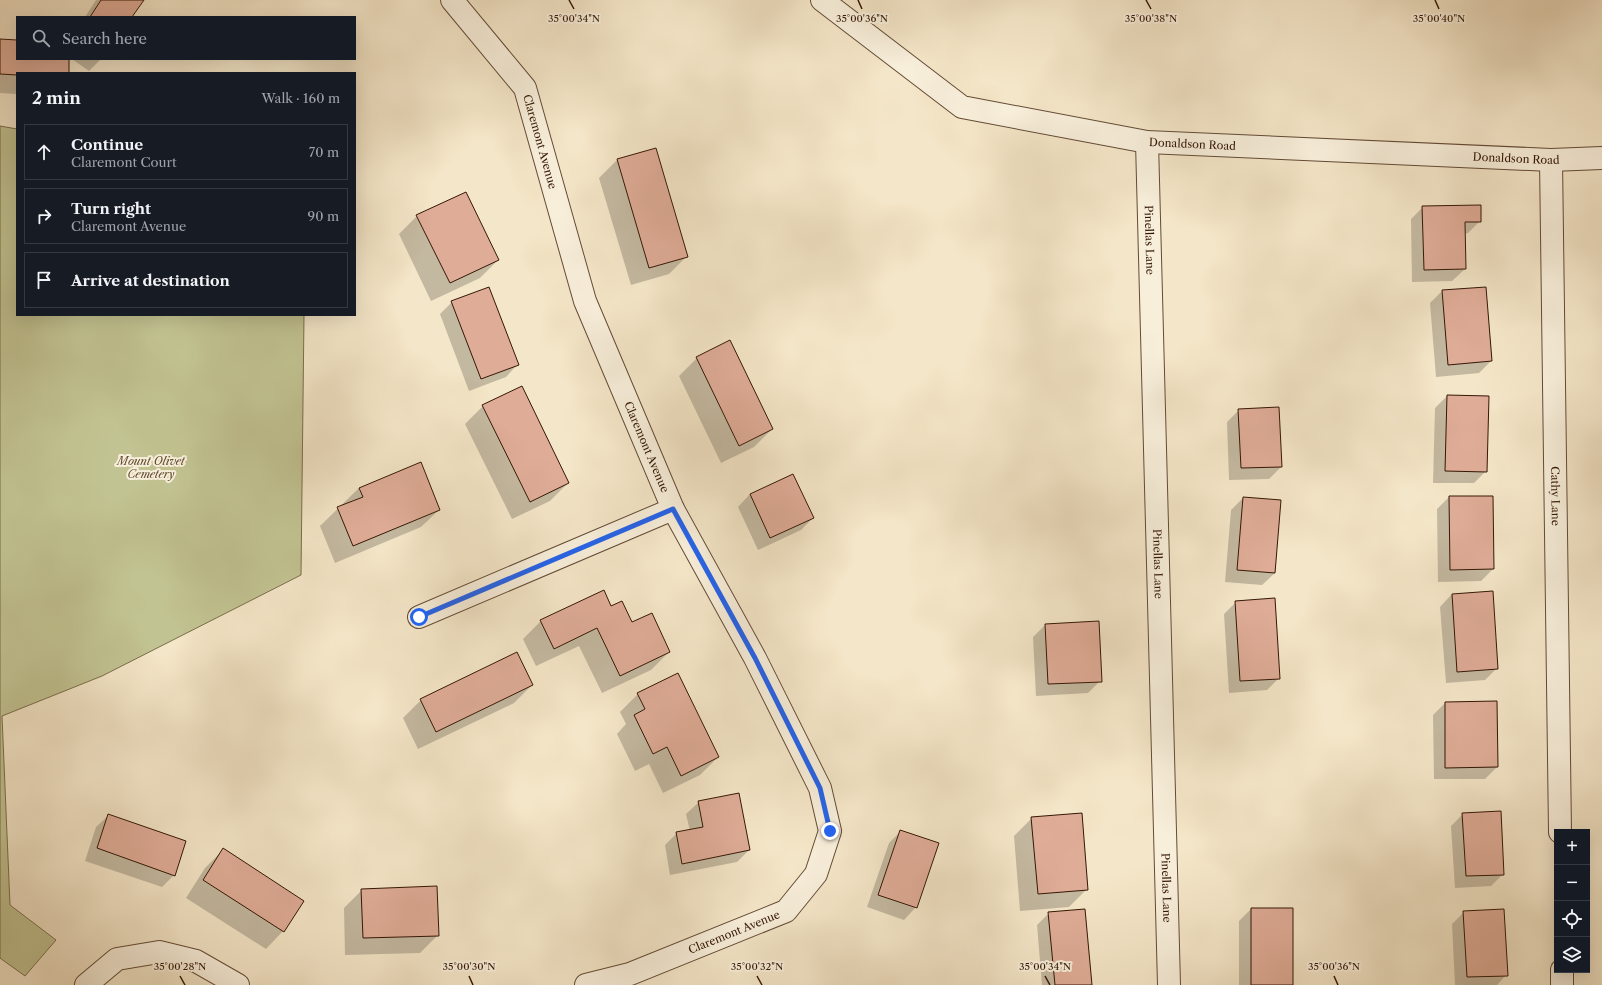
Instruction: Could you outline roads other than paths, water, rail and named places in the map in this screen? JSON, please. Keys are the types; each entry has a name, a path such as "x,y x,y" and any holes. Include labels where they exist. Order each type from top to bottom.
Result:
{"street":[{"name":"Claremont Avenue","path":"452,0 525,88 585,301 673,509 755,658 820,788 830,831 816,874 786,911 630,974 586,985"},
{"name":"Donaldson Road","path":"822,0 962,107 1147,142 1550,160 1602,158"},
{"name":"Pinellas Lane","path":"1147,142 1169,985"},
{"name":"Cathy Lane","path":"1550,160 1560,829"},
{"path":"419,617 673,509"},
{"path":"86,985 117,959 159,952 196,961 238,985"},
{"path":"1562,973 1562,985"}],"park label":[{"name":"Mount Olivet Cemetery","path":"151,467"}]}
